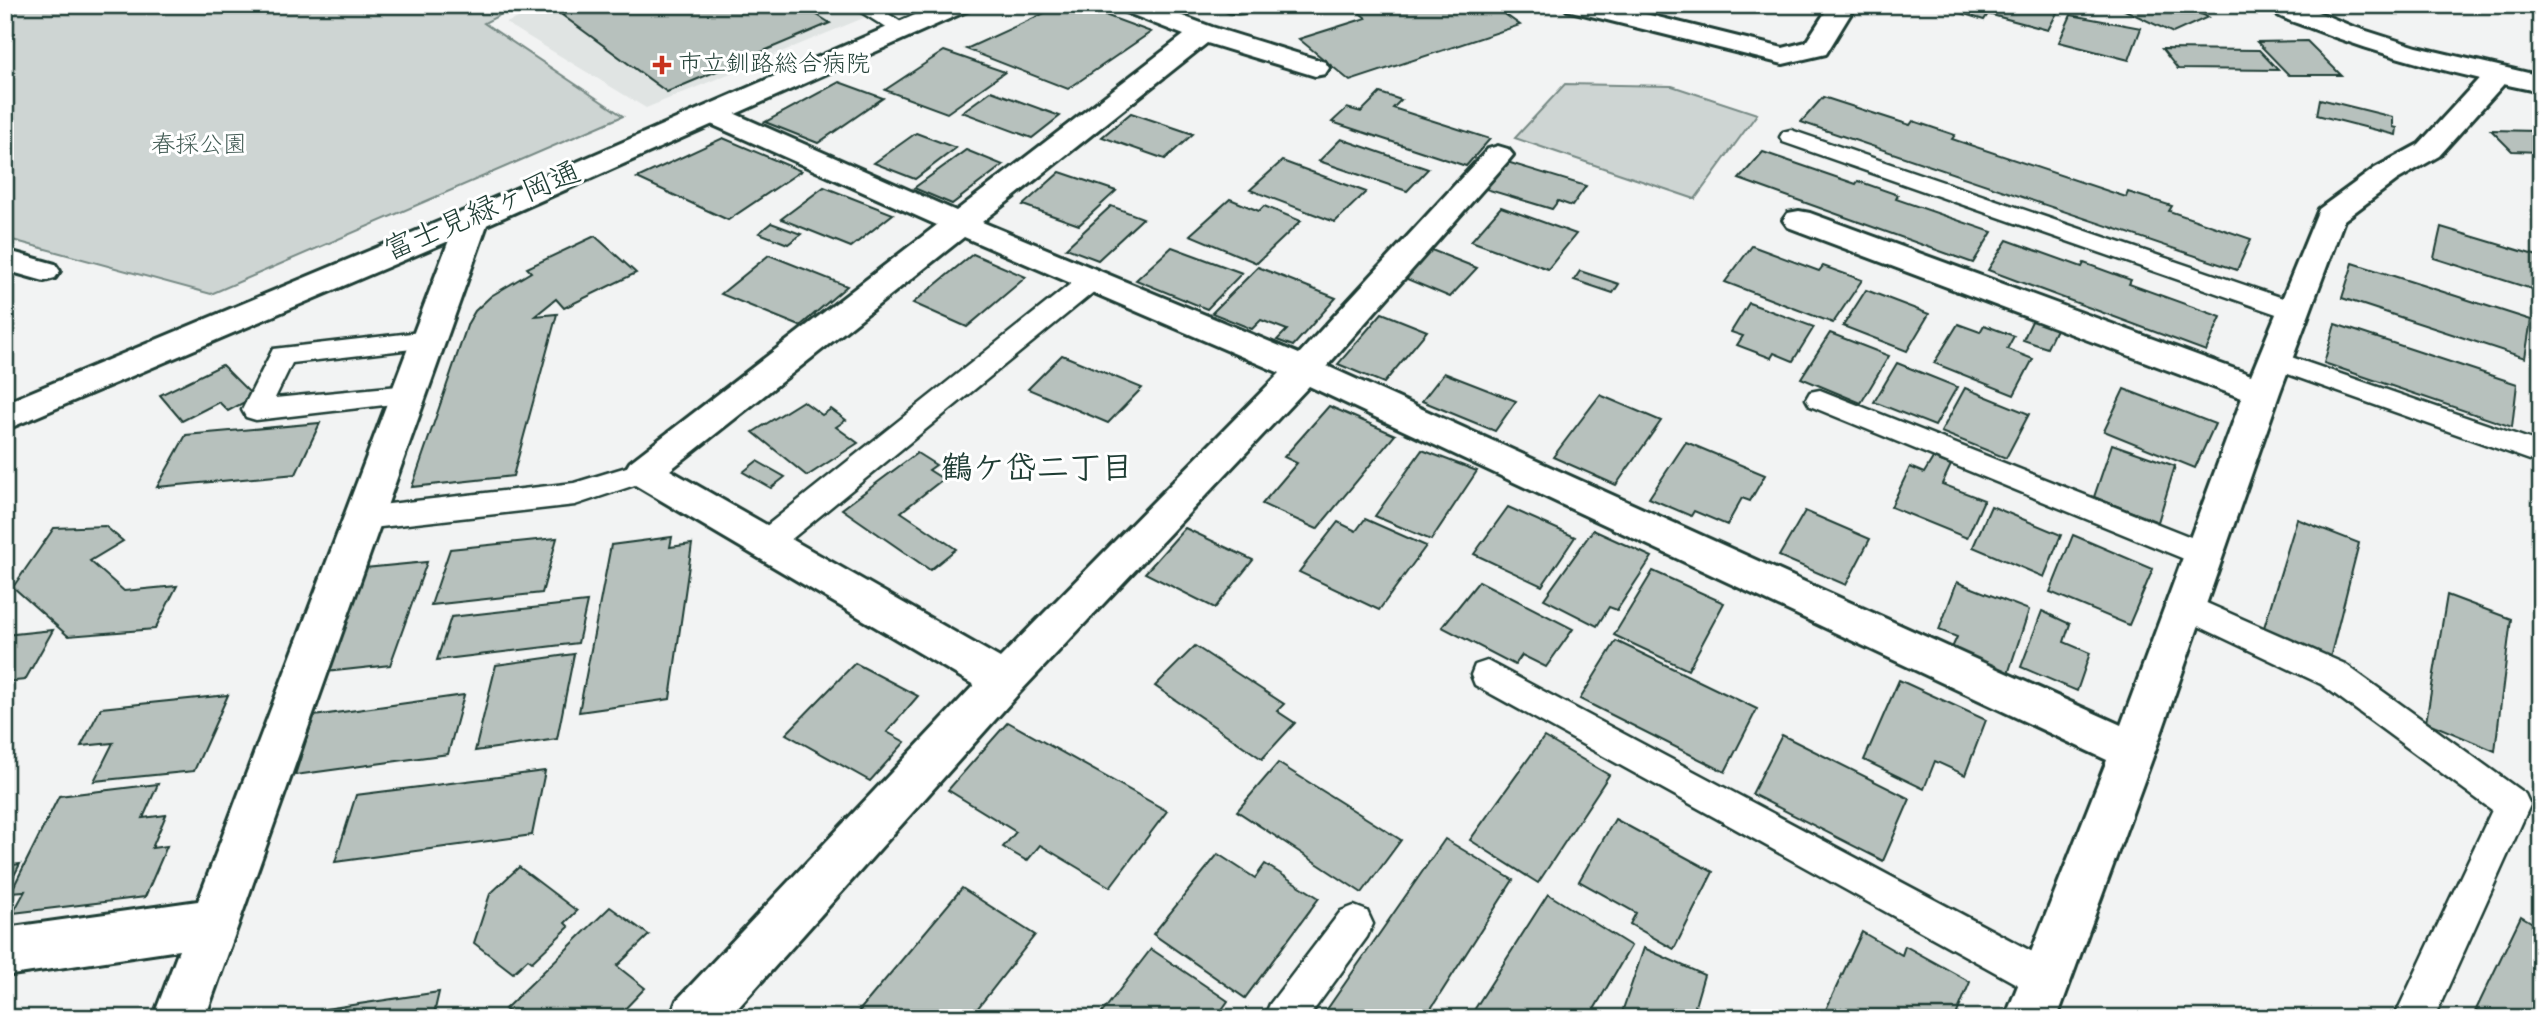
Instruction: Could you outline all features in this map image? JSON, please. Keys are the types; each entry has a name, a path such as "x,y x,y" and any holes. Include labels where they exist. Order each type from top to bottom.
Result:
{"street":[{"name":"富士見緑ヶ岡通","path":"5,417 473,219 960,5"},
{"path":"1129,5 1203,33 1315,68"},
{"path":"1576,5 1783,56 1816,48 1843,5"},
{"path":"2279,5 2356,36 2497,76 2541,84"},
{"path":"1004,681 643,472 1203,33"},
{"path":"2031,1018 2133,751 2268,376 2330,216 2386,174 2429,150 2497,76"},
{"path":"712,114 958,223 1304,370 2133,751"},
{"path":"695,1018 1004,681 1304,370 1498,155"},
{"path":"179,1018 473,219"},
{"path":"1799,220 2268,376"},
{"path":"5,260 44,271"},
{"path":"5,952 214,922"}],"lane":[{"path":"860,5 903,30"},
{"path":"1229,5 1237,8 1246,5"},
{"path":"1791,137 2294,311"},
{"path":"766,543 1092,280"},
{"path":"409,394 256,410 282,355 429,340"},
{"path":"2268,376 2541,454"},
{"path":"1820,399 2205,555"},
{"path":"363,518 575,494 643,472"},
{"path":"2186,606 2333,674 2512,806 2414,1018"},
{"path":"1487,675 2045,979"},
{"path":"1284,1018 1354,924"}],"shaded area":[{"name":"市立釧路総合病院","path":"549,5 895,5 646,108 506,23"}],"green space":[{"name":"春採公園","path":"5,5 519,5 484,23 623,116 211,294 5,238"},
{"path":"1565,84 1672,86 1757,114 1695,199 1515,138"}],"building":[{"name":"市立釧路総合病院","path":"586,5 801,5 830,23 667,92 562,15"},
{"path":"1062,5 1078,5 1151,32 1068,89 966,49"},
{"path":"1350,5 1492,5 1520,25 1350,81 1299,39 1366,18"},
{"path":"1935,5 2034,5 2058,11 2048,30 1988,14 1984,20"},
{"path":"2114,5 2182,5 2208,17 2173,33"},
{"path":"2343,5 2400,5 2405,10 2346,9"},
{"path":"2407,5 2469,5 2476,11 2412,10"},
{"path":"2475,5 2541,5 2541,12 2482,11"},
{"path":"2071,15 2141,28 2129,60 2059,42"},
{"path":"2307,41 2341,75 2289,75 2257,42"},
{"path":"2162,49 2259,50 2278,70 2178,69"},
{"path":"944,51 1005,72 947,113 885,90"},
{"path":"839,82 883,98 818,143 765,122"},
{"path":"991,91 1060,116 1032,138 962,112"},
{"path":"1380,93 1401,100 1393,108 1490,139 1466,166 1332,122 1347,108 1361,112"},
{"path":"1823,97 1910,125 1913,121 1955,135 1952,139 2126,197 2128,192 2172,206 2169,211 2251,239 2237,270 1801,122"},
{"path":"2320,99 2393,117 2393,127 2397,128 2396,135 2317,115"},
{"path":"1131,113 1193,134 1165,159 1102,137"},
{"path":"2491,130 2536,131 2541,136 2541,152 2512,151"},
{"path":"916,133 956,148 915,179 874,163"},
{"path":"723,138 801,171 728,220 637,178"},
{"path":"1341,139 1428,169 1407,191 1319,161"},
{"path":"966,150 1003,165 952,204 914,188"},
{"path":"1763,152 1856,184 1858,181 1898,195 1896,199 1992,232 1973,263 1739,179"},
{"path":"1282,161 1366,192 1335,222 1250,190"},
{"path":"1507,162 1586,186 1572,206 1558,201 1552,209 1486,189"},
{"path":"1060,172 1116,191 1079,225 1023,205"},
{"path":"824,187 893,214 851,247 781,219"},
{"path":"1230,199 1259,211 1264,206 1301,221 1257,263 1190,235"},
{"path":"1111,206 1143,218 1098,260 1066,248"},
{"path":"1501,207 1576,234 1548,269 1471,241"},
{"path":"771,223 801,234 788,244 759,233"},
{"path":"2441,227 2541,257 2538,291 2434,258"},
{"path":"595,236 636,273 564,308 556,299 535,316 557,314 513,476 412,487 468,323 475,311 491,296 531,272 527,268"},
{"path":"2007,240 2082,267 2084,263 2131,280 2129,284 2221,317 2206,351 1988,270"},
{"path":"1752,246 1819,271 1823,266 1862,280 1833,323 1725,282"},
{"path":"1172,247 1242,273 1207,309 1136,280"},
{"path":"1429,249 1477,268 1450,297 1402,277"},
{"path":"973,254 1026,277 967,327 913,303"},
{"path":"769,255 847,286 800,326 721,294"},
{"path":"2353,263 2531,320 2525,358 2342,298"},
{"path":"1258,267 1336,298 1293,346 1277,340 1287,330 1261,320 1252,329 1212,313"},
{"path":"1580,271 1619,284 1613,293 1574,280"},
{"path":"1866,290 1929,314 1907,351 1843,326"},
{"path":"1749,303 1814,327 1793,361 1774,353 1771,358 1737,345 1743,336 1731,332"},
{"path":"1382,313 1427,331 1384,383 1338,364"},
{"path":"2033,319 2057,327 2047,348 2023,340"},
{"path":"1958,324 1980,332 1984,325 2014,336 2007,349 2033,359 2014,395 1934,363"},
{"path":"2335,324 2517,384 2512,427 2324,363"},
{"path":"1830,333 1889,356 1861,403 1801,378"},
{"path":"1062,355 1142,388 1108,423 1028,389"},
{"path":"1897,363 1957,387 1935,426 1874,402"},
{"path":"222,365 254,397 228,411 219,402 182,421 160,395"},
{"path":"1444,373 1516,401 1495,431 1422,401"},
{"path":"1965,388 2029,414 2006,458 1941,432"},
{"path":"2124,389 2215,424 2195,468 2104,431"},
{"path":"1600,395 1661,421 1616,485 1553,457"},
{"path":"803,401 822,415 831,409 846,420 836,427 858,443 807,476 753,432"},
{"path":"1329,406 1395,435 1317,529 1262,504 1297,463 1284,457"},
{"path":"320,423 296,474 157,487 186,435"},
{"path":"1686,442 1765,475 1750,501 1742,498 1727,525 1694,511 1691,516 1649,498"},
{"path":"2112,444 2175,466 2158,522 2094,497"},
{"path":"1422,450 1477,471 1431,540 1375,516"},
{"path":"917,453 936,465 929,470 943,479 901,512 956,549 930,570 842,509"},
{"path":"1933,458 1951,465 1942,484 1984,500 1967,538 1891,507 1910,467 1924,473"},
{"path":"757,461 785,477 771,488 743,472"},
{"path":"1991,506 2061,535 2044,577 1973,547"},
{"path":"1508,507 1575,537 1542,586 1474,554"},
{"path":"1805,511 1870,539 1846,585 1779,556"},
{"path":"1365,519 1426,546 1379,610 1299,572 1338,522 1356,531"},
{"path":"2297,519 2359,543 2329,662 2262,634"},
{"path":"105,526 123,541 90,561 124,591 177,586 155,629 68,636 13,587 54,528"},
{"path":"1185,528 1253,560 1215,608 1145,573"},
{"path":"1593,530 1652,557 1617,610 1609,607 1597,626 1544,599"},
{"path":"2073,535 2153,569 2129,625 2050,592"},
{"path":"672,537 670,547 692,544 670,699 579,712 611,545"},
{"path":"557,538 542,593 431,605 450,549"},
{"path":"427,562 390,665 325,672 365,568"},
{"path":"1653,571 1724,603 1688,670 1614,635"},
{"path":"1479,581 1573,629 1546,667 1522,655 1515,665 1442,627"},
{"path":"1957,582 2029,610 2008,674 1951,650 1957,637 1939,630"},
{"path":"2447,595 2511,619 2495,751 2426,722"},
{"path":"587,602 578,643 437,660 451,617"},
{"path":"2042,611 2070,624 2064,642 2090,653 2077,691 2021,667"},
{"path":"53,630 25,680 5,682 5,635"},
{"path":"1616,641 1757,709 1725,772 1580,699"},
{"path":"1195,646 1284,704 1277,711 1295,723 1262,759 1155,686"},
{"path":"574,654 557,739 475,751 496,665"},
{"path":"855,663 918,696 887,732 905,742 870,781 786,734"},
{"path":"1899,680 1986,720 1965,775 1935,761 1924,789 1864,760"},
{"path":"228,695 194,771 94,781 113,743 81,746 101,708"},
{"path":"464,695 448,754 295,775 314,716"},
{"path":"1008,722 1167,811 1110,887 1040,845 1027,861 1003,847 1016,832 948,790"},
{"path":"1782,735 1910,799 1883,861 1752,794"},
{"path":"1544,737 1609,775 1538,883 1470,840"},
{"path":"1278,763 1401,840 1362,893 1237,811"},
{"path":"545,771 532,835 335,862 356,795"},
{"path":"158,784 143,818 166,815 152,848 167,846 145,897 13,913 25,891 11,892 59,796"},
{"path":"1615,819 1713,872 1674,949 1630,924 1636,913 1579,881"},
{"path":"1445,839 1513,880 1425,1018 1321,1018"},
{"path":"1218,854 1255,878 1265,864 1319,898 1245,998 1153,934"},
{"path":"20,864 5,893 5,866"},
{"path":"519,867 577,911 565,923 569,927 532,962 528,959 513,973 474,943 490,894"},
{"path":"962,888 1035,935 970,1018 853,1018"},
{"path":"1548,894 1631,946 1589,1018 1469,1018"},
{"path":"610,907 649,935 617,966 645,988 620,1014 624,1018 516,1018 505,1009"},
{"path":"2521,916 2541,928 2541,1018 2472,1018"},
{"path":"1862,932 1902,955 1905,946 1970,982 1955,1018 1822,1018"},
{"path":"1644,948 1704,975 1695,1006 1721,1018 1620,1018"},
{"path":"1151,949 1228,1001 1216,1018 1098,1018"},
{"path":"439,992 433,1018 323,1018 326,1009"}],"place":[{"name":"市立釧路総合病院","path":"662,65"}],"district":[{"name":"鶴ケ岱二丁目","path":"1037,470"}]}
